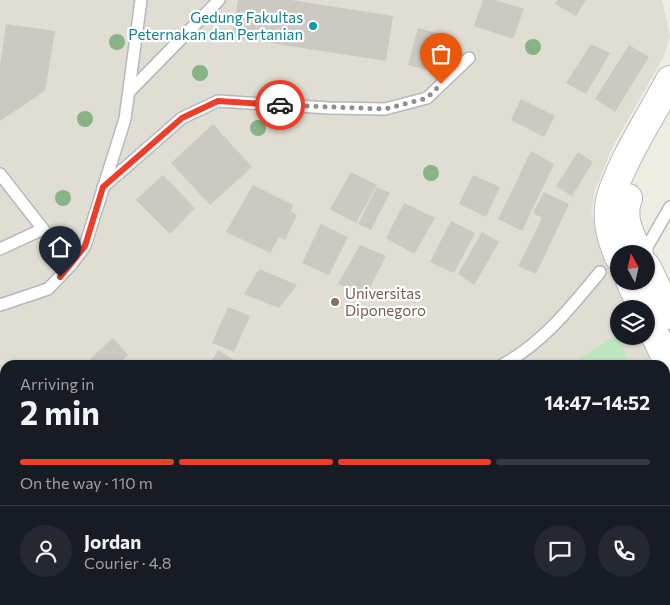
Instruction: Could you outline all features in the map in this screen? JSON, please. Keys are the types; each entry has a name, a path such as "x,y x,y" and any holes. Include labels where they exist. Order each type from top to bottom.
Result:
{"street":[{"path":"620,245 610,232 610,201 623,168 670,80"},
{"path":"628,245 625,207 670,108"},
{"path":"652,290 670,315"},
{"path":"655,335 667,360"}],"lane":[{"path":"0,305 48,289 71,265 85,246 125,118 141,0"},
{"path":"129,92 219,0"},
{"path":"103,187 182,118 218,101 329,108 385,109 427,98 469,58"},
{"path":"0,174 5,190 43,229 71,265"},
{"path":"641,245 670,207"},
{"path":"0,249 43,229"},
{"path":"512,360 524,354 610,276"}],"shaded area":[{"name":"Universitas Diponegoro","path":"0,0 662,0 670,36 664,56 613,146 595,190 591,217 625,210 643,245 610,245 610,290 655,290 655,267 670,296 670,360 0,360"}],"green space":[{"path":"610,339 610,345 622,345 627,360 576,360"}],"building":[{"name":"Gedung Fakultas Peternakan dan Pertanian","path":"238,0 291,0 393,16 386,61 232,37"},
{"path":"483,0 496,0 524,9 513,39 474,26"},
{"path":"558,0 586,0 576,16 555,4"},
{"path":"6,24 55,31 45,91 0,121 0,66"},
{"path":"418,28 456,38 445,75 408,65"},
{"path":"591,44 610,53 586,94 566,83"},
{"path":"629,45 649,57 615,112 595,99"},
{"path":"521,99 555,116 544,137 511,120"},
{"path":"213,124 252,167 210,205 171,163"},
{"path":"531,151 554,164 522,231 498,219"},
{"path":"578,152 593,162 572,196 556,186"},
{"path":"351,172 377,185 356,223 330,209"},
{"path":"163,175 195,208 170,234 136,200"},
{"path":"473,175 500,187 486,217 459,204"},
{"path":"253,185 293,205 291,211 297,215 285,240 279,237 270,253 226,232"},
{"path":"377,187 390,193 371,230 358,224"},
{"path":"544,192 569,204 536,274 518,266 542,218 533,213"},
{"path":"404,203 435,218 414,254 386,238"},
{"path":"451,221 475,233 454,273 430,262"},
{"path":"321,224 348,237 329,275 302,263"},
{"path":"482,232 499,242 474,285 458,274"},
{"path":"360,245 386,256 366,295 338,284"},
{"path":"259,269 297,285 279,308 244,294"},
{"path":"228,307 250,316 234,352 212,343"},
{"path":"113,338 128,355 122,360 90,359"},
{"path":"218,350 234,360 212,360"}],"way so far":[{"path":"280,105 385,109 427,98 441,84"}],"place":[{"name":"Gedung Fakultas Peternakan dan Pertanian","path":"313,26"},
{"name":"Universitas Diponegoro","path":"335,302"}],"route":[{"path":"60,277 85,246 103,187 182,118 218,101 280,105"}]}
